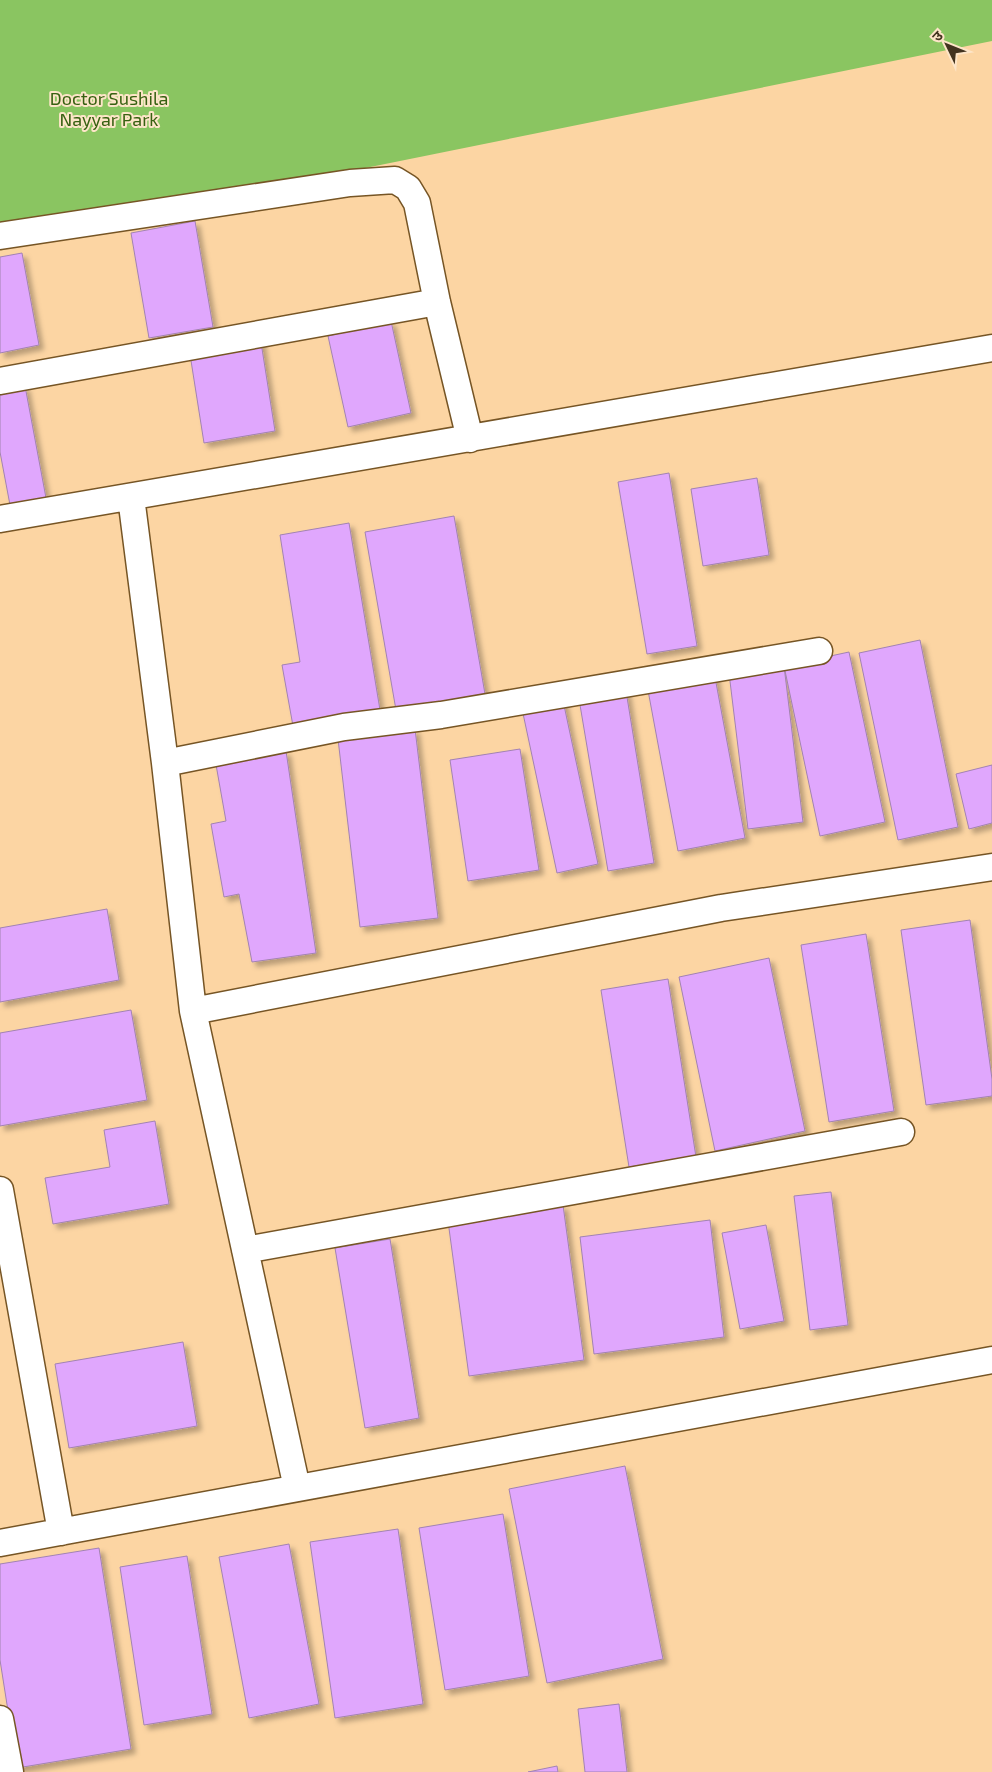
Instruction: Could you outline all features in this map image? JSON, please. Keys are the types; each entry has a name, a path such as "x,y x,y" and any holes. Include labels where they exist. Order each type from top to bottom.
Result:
{"street":[{"path":"0,236 350,182 395,180 408,188 417,203 437,302 470,438"},
{"path":"0,381 437,302"},
{"path":"0,520 992,348"},
{"path":"131,497 193,1011 297,1488"},
{"path":"164,763 344,727 441,715 819,651"},
{"path":"193,1011 722,908 992,867"},
{"path":"245,1250 901,1132"},
{"path":"0,1190 61,1532"},
{"path":"0,1543 992,1360"},
{"path":"0,1718 10,1772"}],"green space":[{"name":"Doctor Sushila Nayyar Park","path":"0,0 992,0 992,41 0,242"}],"building":[{"path":"195,221 213,327 149,338 131,233"},
{"path":"22,253 39,345 0,353 0,257"},
{"path":"391,321 411,413 348,427 328,336"},
{"path":"260,336 275,431 204,443 189,348"},
{"path":"25,386 46,498 10,505 0,452 0,390"},
{"path":"669,473 697,646 647,654 618,482"},
{"path":"757,478 769,555 703,566 691,489"},
{"path":"454,516 485,694 396,710 365,532"},
{"path":"349,523 380,710 293,726 282,665 300,662 280,535"},
{"path":"920,640 958,827 898,840 859,653"},
{"path":"849,652 885,822 820,836 784,666"},
{"path":"784,666 803,822 748,829 729,673"},
{"path":"714,672 745,838 678,851 647,685"},
{"path":"626,691 654,863 608,871 579,699"},
{"path":"562,696 598,864 557,873 521,704"},
{"path":"415,729 438,918 360,927 338,739"},
{"path":"520,749 539,870 468,881 450,760"},
{"path":"286,751 316,953 252,962 239,894 224,897 211,824 226,821 215,759"},
{"path":"992,765 992,823 969,829 956,774"},
{"path":"107,909 119,980 0,1002 0,928"},
{"path":"970,920 992,1079 992,1096 926,1105 901,930"},
{"path":"866,934 894,1111 829,1122 801,945"},
{"path":"769,958 805,1131 715,1151 679,977"},
{"path":"668,979 696,1157 629,1167 601,990"},
{"path":"131,1010 147,1100 0,1126 0,1033"},
{"path":"155,1121 169,1204 53,1224 45,1178 110,1167 104,1130"},
{"path":"831,1192 848,1325 810,1330 794,1196"},
{"path":"563,1205 584,1360 469,1376 448,1221"},
{"path":"710,1220 724,1337 594,1354 580,1237"},
{"path":"766,1225 784,1321 740,1329 722,1233"},
{"path":"390,1239 419,1418 365,1428 335,1248"},
{"path":"183,1342 197,1426 69,1448 55,1364"},
{"path":"625,1466 663,1659 547,1683 509,1489"},
{"path":"503,1514 529,1676 445,1690 419,1528"},
{"path":"398,1529 423,1704 335,1718 310,1542"},
{"path":"289,1544 319,1704 249,1718 219,1557"},
{"path":"99,1548 131,1749 17,1768 0,1660 0,1564"},
{"path":"187,1556 212,1714 144,1725 120,1567"},
{"path":"619,1704 627,1772 585,1772 578,1709"},
{"path":"557,1766 558,1772 528,1772"}]}
